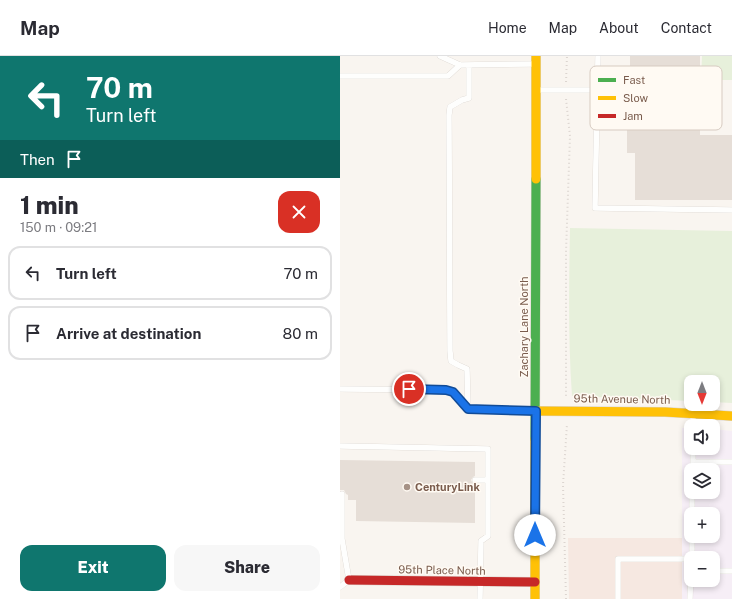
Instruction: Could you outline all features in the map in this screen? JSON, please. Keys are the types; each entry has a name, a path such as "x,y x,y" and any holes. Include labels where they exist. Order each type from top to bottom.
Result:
{"main road":[{"name":"Zachary Lane North","path":"535,599 536,60"},
{"name":"95th Avenue North","path":"536,411 693,413 732,416"},
{"name":"95th Place North","path":"349,580 535,582"}],"lane":[{"path":"440,56 460,66 536,60"},
{"path":"340,76 448,76 460,66"},
{"path":"468,409 467,369 451,361 450,351 449,115 450,108 456,103 469,98 469,66"},
{"path":"536,90 590,90"},
{"path":"597,130 595,208 732,210"},
{"path":"340,389 446,390 453,392 468,409 536,411"},
{"path":"693,413 693,419"},
{"path":"340,446 488,449 488,536 480,541 480,599"},
{"path":"693,455 693,462 732,462"},
{"path":"475,480 488,480"},
{"path":"340,587 349,580 341,539 342,494"},
{"path":"618,599 618,560 684,559"},
{"path":"720,571 732,571"},
{"path":"690,587 690,599"}],"path":[{"path":"566,82 567,56"},
{"path":"566,100 570,136 566,252 566,400"},
{"path":"566,599 563,485 567,421"}],"shaded area":[{"path":"682,428 684,428 684,455 720,455 720,430 732,431 732,599 682,599"},
{"path":"568,538 682,538 682,599 569,599"}],"green space":[{"path":"702,56 732,56 732,80 722,80 722,66 702,66"},
{"path":"570,228 732,231 732,403 720,402 720,375 684,375 684,401 572,396 569,291"}],"building":[{"path":"630,56 700,56 700,66 630,66"},
{"path":"627,130 700,130 700,135 732,135 732,200 635,200 635,153 627,153"},
{"name":"CenturyLink","path":"340,460 475,462 475,476 471,480 475,484 475,523 356,521 356,500 348,500 348,495 344,490 340,490"}],"traffic: fast":[{"path":"535,439 536,179"}],"traffic: slow":[{"path":"536,56 536,179"},
{"path":"536,411 665,412 732,416"},
{"path":"535,439 535,599"}],"traffic: jam":[{"path":"349,580 535,582"}],"place":[{"name":"CenturyLink","path":"407,487"}],"route":[{"path":"409,389 446,390 453,392 468,409 536,411 535,535"}]}
